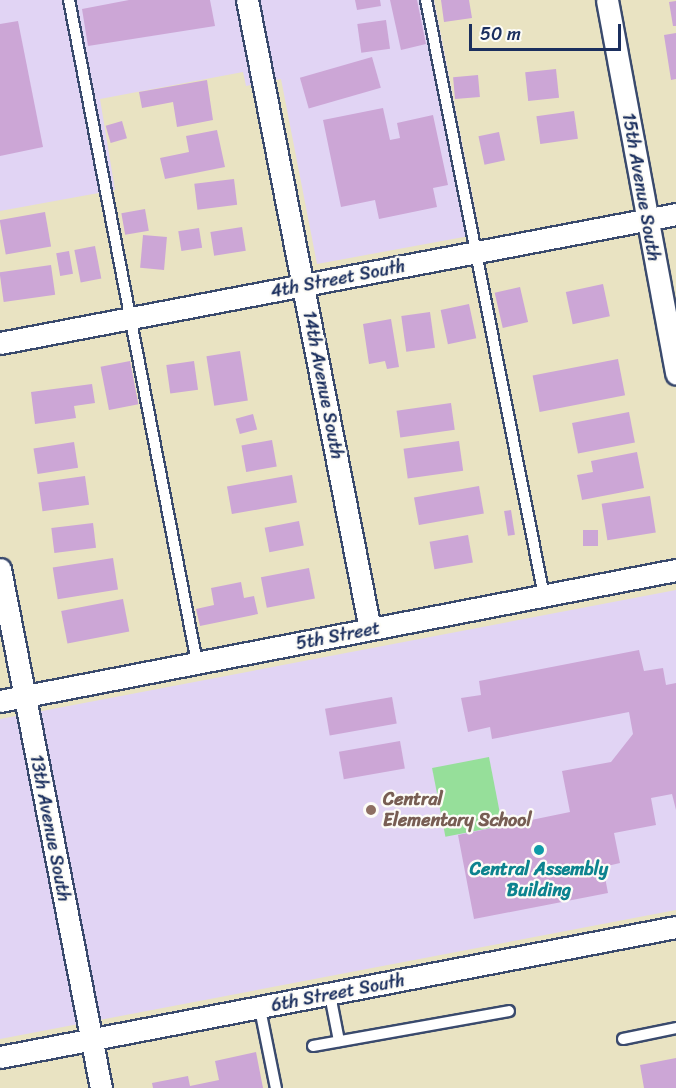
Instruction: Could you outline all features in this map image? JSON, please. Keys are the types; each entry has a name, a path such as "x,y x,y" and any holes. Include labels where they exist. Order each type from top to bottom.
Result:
{"street":[{"name":"14th Avenue South","path":"247,0 370,630"},
{"name":"15th Avenue South","path":"607,0 676,375"},
{"name":"4th Street South","path":"0,343 676,214"},
{"name":"13th Avenue South","path":"0,568 101,1088"},
{"name":"5th Street","path":"0,701 676,570"},
{"name":"6th Street South","path":"0,1058 676,927"}],"lane":[{"path":"69,0 197,663"},
{"path":"426,0 544,596"},
{"path":"330,995 339,1041"},
{"path":"260,1008 276,1088"},
{"path":"313,1046 509,1011"},
{"path":"623,1039 676,1028"}],"shaded area":[{"path":"0,0 434,0 480,234 317,264 281,79 246,86 243,72 100,99 115,190 0,211"},
{"name":"Central Elementary School","path":"676,590 676,910 0,1039 0,719"}],"green space":[{"path":"489,757 502,826 445,837 432,768"}],"building":[{"path":"129,0 210,0 215,26 88,46 82,9"},
{"path":"355,0 380,0 381,6 357,10"},
{"path":"390,0 417,0 426,44 401,50"},
{"path":"441,0 469,0 472,18 444,22"},
{"path":"676,1 676,26 673,26 669,2"},
{"path":"386,20 390,49 361,53 357,24"},
{"path":"18,21 43,147 0,156 0,24"},
{"path":"676,33 676,79 671,80 664,35"},
{"path":"372,57 381,88 309,108 300,78"},
{"path":"556,69 559,98 528,101 525,72"},
{"path":"478,75 480,97 455,99 453,77"},
{"path":"207,80 213,120 177,127 173,102 142,108 139,92"},
{"path":"383,108 390,140 400,138 397,123 433,115 448,185 433,188 437,207 379,219 375,200 341,207 323,120"},
{"path":"574,111 578,139 540,144 536,116"},
{"path":"122,121 127,138 111,143 106,126"},
{"path":"217,130 225,167 165,179 160,158 189,152 186,136"},
{"path":"499,132 505,160 484,165 478,136"},
{"path":"234,179 237,205 197,210 194,184"},
{"path":"145,209 149,231 125,235 121,213"},
{"path":"45,212 51,246 6,254 0,220"},
{"path":"242,227 246,251 214,256 210,232"},
{"path":"199,228 202,248 181,251 178,231"},
{"path":"143,235 167,237 164,270 140,268"},
{"path":"95,246 101,278 81,282 74,250"},
{"path":"69,251 73,274 60,276 56,253"},
{"path":"51,265 55,295 4,302 0,272"},
{"path":"603,284 610,316 573,324 566,292"},
{"path":"520,287 528,322 503,328 495,293"},
{"path":"469,304 476,338 448,344 441,310"},
{"path":"430,312 435,348 406,352 401,316"},
{"path":"391,319 399,367 387,369 385,361 369,364 363,324"},
{"path":"240,351 248,400 214,406 206,356"},
{"path":"618,359 625,395 540,412 533,376"},
{"path":"130,361 138,404 109,410 101,367"},
{"path":"194,361 198,390 170,394 166,365"},
{"path":"92,384 95,403 74,406 76,418 35,424 31,392"},
{"path":"451,403 455,430 400,437 397,411"},
{"path":"629,412 635,442 578,453 572,423"},
{"path":"253,414 257,429 240,434 236,419"},
{"path":"272,440 277,467 246,472 241,445"},
{"path":"459,441 463,471 408,479 404,449"},
{"path":"74,442 78,468 38,474 34,448"},
{"path":"637,452 644,488 582,500 577,475 593,472 591,461"},
{"path":"292,475 297,503 232,514 227,486"},
{"path":"85,476 89,505 42,511 38,483"},
{"path":"479,486 484,514 419,525 414,497"},
{"path":"650,496 656,533 607,540 602,504"},
{"path":"511,510 515,535 508,536 504,511"},
{"path":"299,521 304,546 269,552 265,528"},
{"path":"93,523 96,548 54,553 51,528"},
{"path":"583,530 598,530 598,546 583,546"},
{"path":"468,535 473,563 434,569 430,542"},
{"path":"113,558 118,590 58,599 53,568"},
{"path":"309,568 315,598 267,608 261,577"},
{"path":"241,582 244,598 254,596 258,614 200,626 196,609 214,605 211,588"},
{"path":"123,599 129,631 67,643 61,611"},
{"path":"639,650 644,671 663,668 666,685 676,683 676,810 672,794 651,798 656,825 614,833 620,863 603,867 608,893 474,919 458,835 570,812 562,771 611,762 633,734 629,712 492,739 490,727 468,732 461,698 481,695 479,681"},
{"path":"392,697 397,724 330,735 325,709"},
{"path":"400,741 405,769 344,779 339,752"},
{"path":"256,1052 263,1088 153,1088 152,1083 188,1076 190,1086 219,1080 215,1061"},
{"path":"676,1058 676,1088 644,1088 640,1065"}],"place":[{"name":"Central Elementary School","path":"371,810"},
{"name":"Central Assembly Building","path":"539,850"}]}
